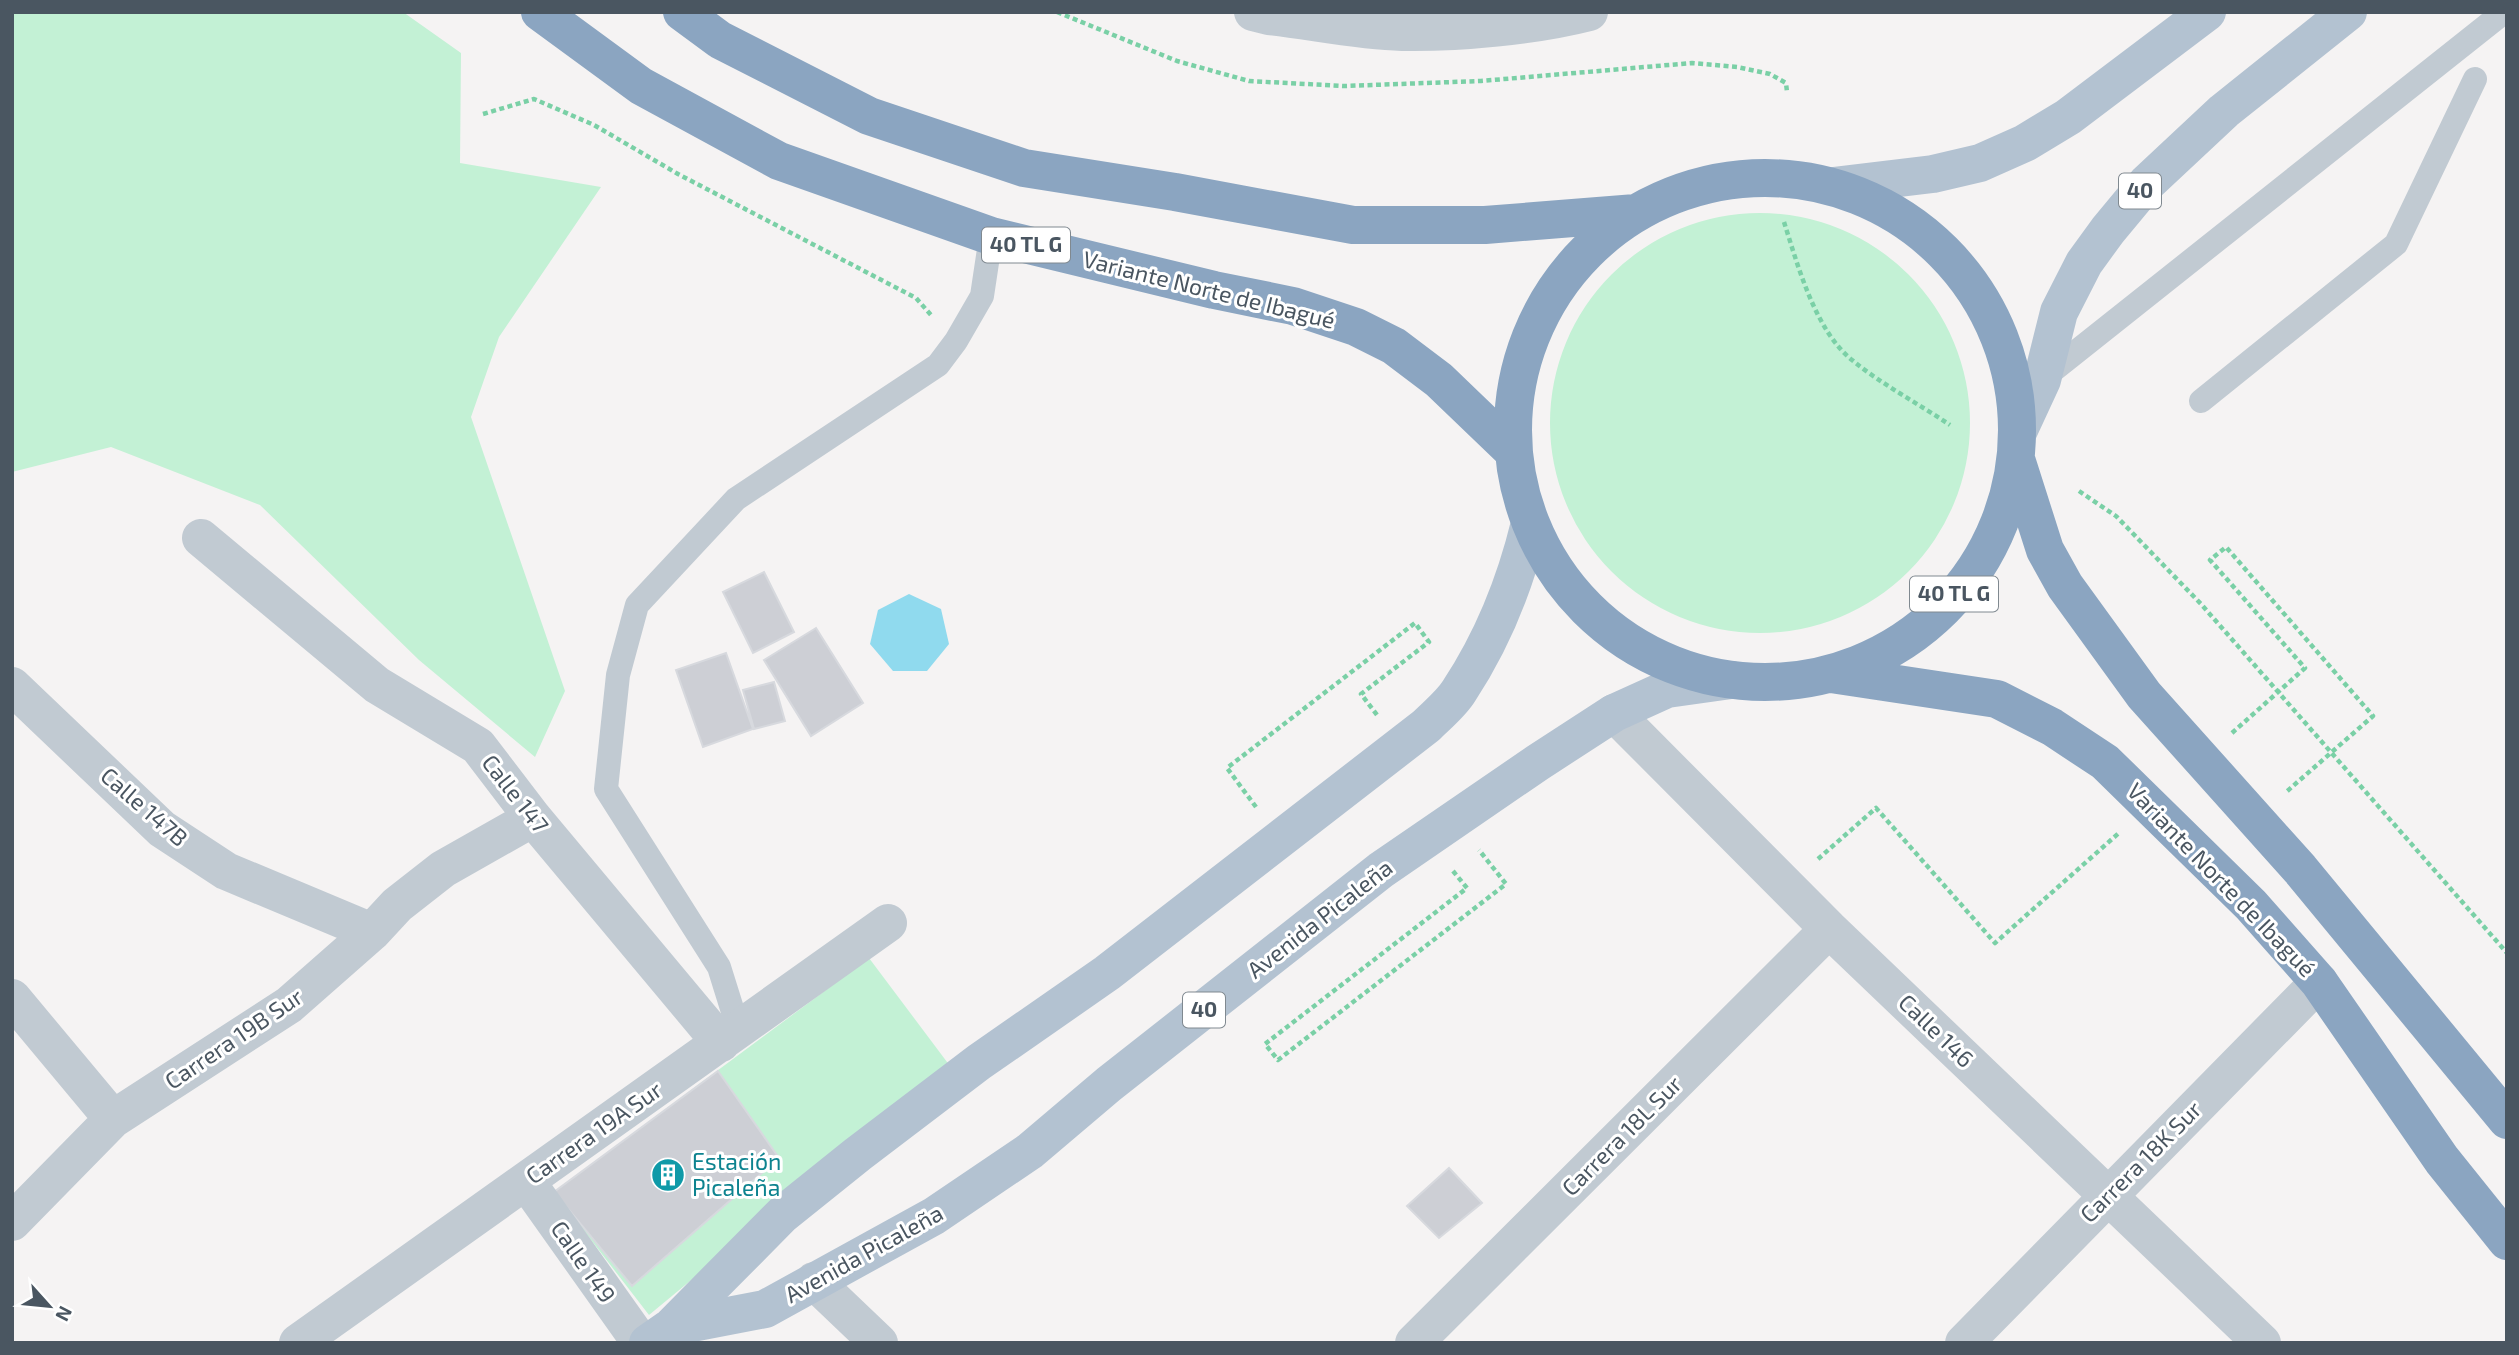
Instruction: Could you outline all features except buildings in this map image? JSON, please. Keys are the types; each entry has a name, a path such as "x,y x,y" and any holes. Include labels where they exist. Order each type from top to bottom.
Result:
{"highway":[{"name":"Variante Norte de Ibagué","path":"540,12 641,86 779,161 990,236 1214,290 1293,306 1356,327 1394,346 1440,380 1514,452"},
{"name":"40 TL G","path":"682,12 720,40 869,116 1024,168 1175,192 1353,225 1485,225 1636,213"},
{"name":"40 TL G","path":"2016,445 2007,498 1995,529 1969,576 1941,609 1907,637 1870,659 1829,674 1780,682 1731,680 1679,668 1631,645 1588,612 1555,570 1530,523 1519,488 1514,452 1514,411 1520,371 1533,333 1551,297 1575,264 1594,245 1636,213 1673,195 1725,181 1753,177 1793,178 1833,186 1877,203 1917,228 1959,269 1980,298 2001,341 2013,386 2016,445 2045,550 2065,586 2144,695 2309,880 2507,1120"},
{"name":"Variante Norte de Ibagué","path":"1829,674 1997,699 2052,727 2105,762 2251,905 2319,982 2442,1160 2507,1241"}],"main road":[{"path":"1833,186 1933,174 1969,166 2025,143 2068,117 2207,12"},
{"name":"40","path":"2016,445 2042,380 2059,312 2084,263 2147,183 2224,111 2348,12"},
{"path":"653,1337 782,1215 858,1154 979,1062 1107,973 1426,726 1458,693 1513,585 1530,523"},
{"name":"Avenida Picaleña","path":"653,1337 765,1309 934,1216 1030,1151 1109,1084 1381,870 1428,838 1614,713 1667,689 1731,680"}],"street":[{"path":"1253,12 1402,32 1485,28 1571,17 1589,12"},
{"name":"Calle 147","path":"201,538 377,685 478,746 533,818 730,1037"},
{"name":"Calle 147B","path":"12,686 162,830 226,872 372,932"},
{"name":"Calle 146","path":"1614,713 1829,929 2262,1343"},
{"name":"Carrera 19B Sur","path":"12,1222 113,1119 289,1005 372,932 397,905 443,869 533,818"},
{"name":"Carrera 19A Sur","path":"298,1343 888,923"},
{"name":"Carrera 18L Sur","path":"1414,1343 1829,929"},
{"name":"Carrera 18K Sur","path":"1964,1343 2319,982"},
{"path":"12,998 113,1119"},
{"name":"Calle 149","path":"526,1181 653,1337"},
{"path":"814,1281 879,1343"}],"lane":[{"path":"2042,380 2504,12"},
{"path":"2201,401 2396,244 2475,79"},
{"path":"730,1037 719,967 607,789 618,675 637,605 736,499 938,366 982,296 990,236"}],"path":[{"path":"483,114 534,99 594,125 678,174 916,298 956,341"},
{"path":"1784,222 1804,284 1828,333 1850,359 1950,425"},
{"path":"2079,491 2116,516 2201,604 2507,953"},
{"path":"2256,819 2373,716 2226,547 2210,560 2304,667"},
{"path":"1280,839 1227,768 1415,623 1429,642 1369,688"},
{"path":"1787,886 1876,808 1990,937"},
{"path":"1428,838 1466,888 1265,1044 1278,1060 1498,890"}],"green space":[{"path":"12,12 403,12 461,53 460,163 601,187 499,337 471,417 565,691 535,757 419,660 260,505 111,447 12,472"},
{"path":"1760,213 1801,217 1840,229 1877,248 1909,274 1935,306 1954,343 1966,382 1970,423 1966,464 1954,503 1935,540 1909,572 1877,598 1840,617 1801,629 1760,633 1719,629 1680,617 1643,598 1611,572 1585,540 1566,503 1554,464 1550,423 1554,382 1566,343 1585,306 1611,274 1643,248 1680,229 1719,217"},
{"path":"869,958 950,1066 649,1315 554,1192"}],"water":[{"path":"909,594 941,609 949,644 927,671 893,671 870,644 878,610"}],"place":[{"name":"Estación Picaleña","path":"668,1175"}]}
